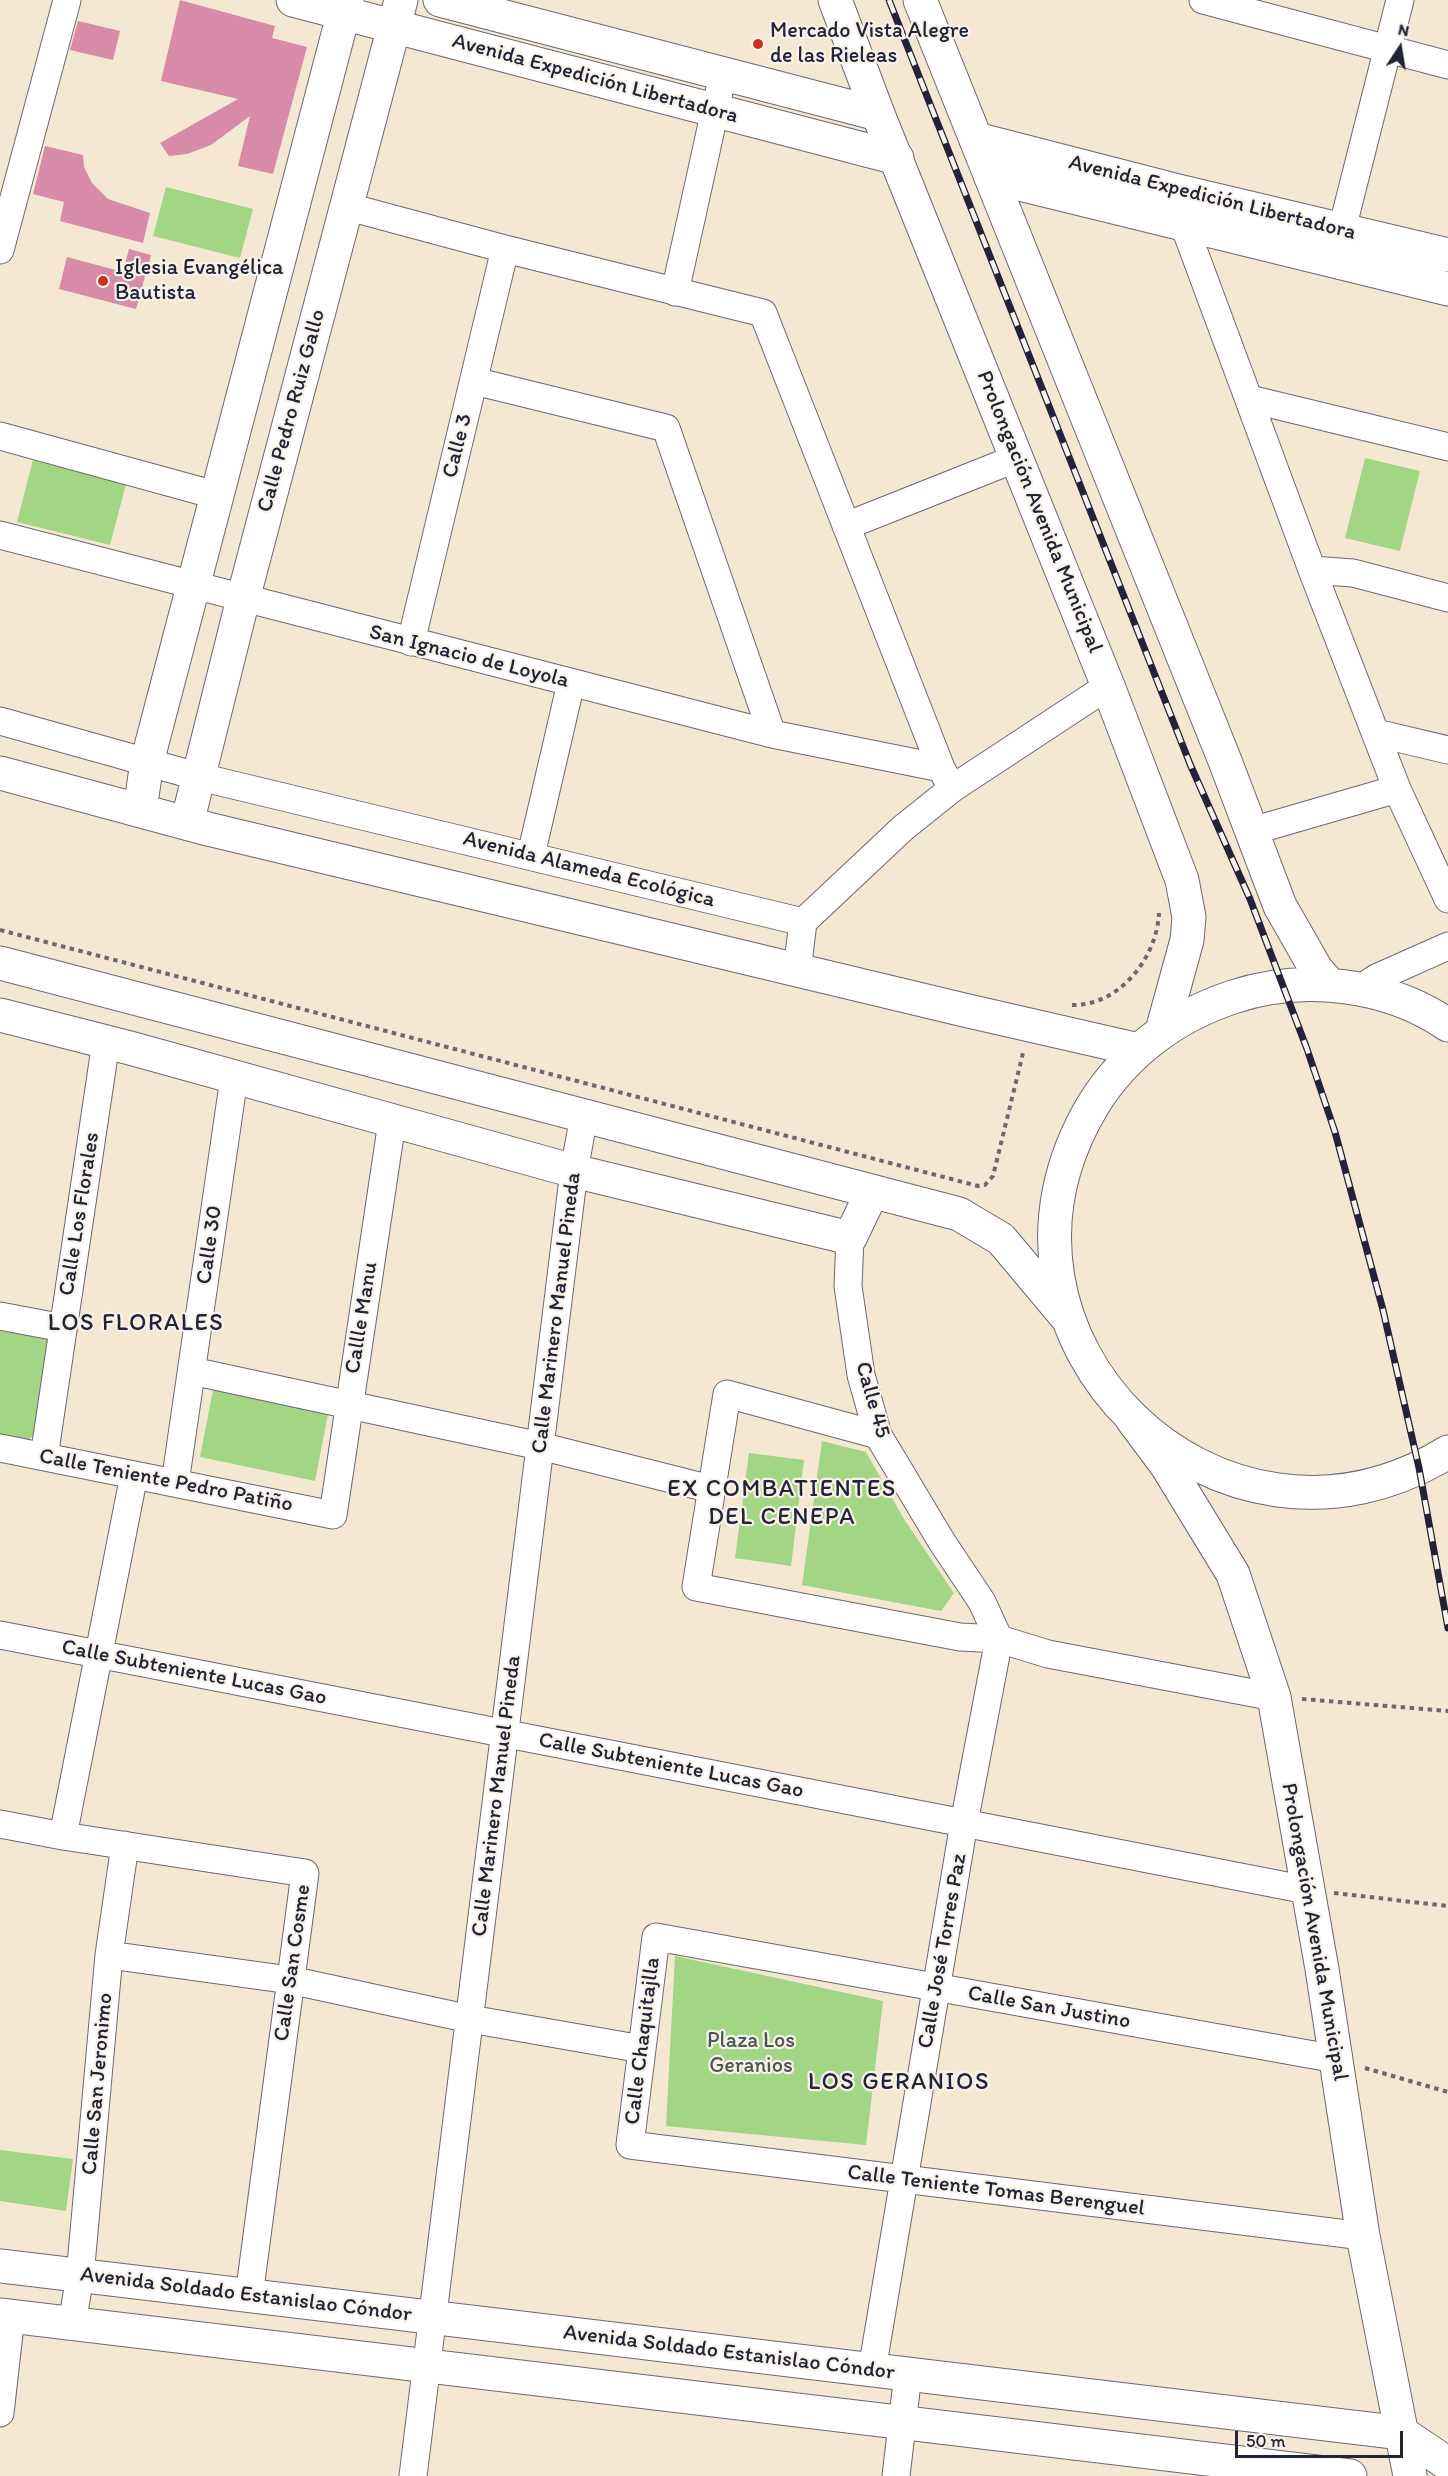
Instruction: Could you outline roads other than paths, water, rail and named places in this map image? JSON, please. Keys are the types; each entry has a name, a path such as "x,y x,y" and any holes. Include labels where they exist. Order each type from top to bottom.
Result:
{"street":[{"path":"0,250 4,220 67,0"},
{"name":"Avenida Expedición Libertadora","path":"293,0 397,13 715,111 897,158"},
{"name":"Avenida Expedición Libertadora","path":"440,0 878,114"},
{"name":"Prolongación Avenida Municipal","path":"835,0 878,114 1108,686 1187,898 1187,940 1151,1041"},
{"path":"920,0 1280,906 1316,969 1345,987 1376,978 1448,946"},
{"path":"1203,0 1448,65"},
{"path":"1334,262 1400,0"},
{"path":"140,810 147,762 219,496 346,7"},
{"name":"Calle Pedro Ruiz Gallo","path":"187,823 243,599 397,13"},
{"path":"675,292 723,74"},
{"name":"Avenida Expedición Libertadora","path":"976,139 1448,255"},
{"name":"Avenida Expedición Libertadora","path":"992,177 1448,289"},
{"path":"345,206 505,249 763,313 947,778"},
{"path":"1184,225 1312,570 1397,789 1448,899"},
{"name":"Calle 3","path":"411,642 505,249"},
{"path":"474,381 666,428 772,734"},
{"path":"1250,399 1448,447"},
{"path":"0,436 219,496"},
{"path":"846,526 1017,458"},
{"name":"San Ignacio de Loyola","path":"0,535 195,587 947,778"},
{"path":"1312,570 1353,573 1448,598"},
{"path":"531,855 571,683"},
{"path":"797,970 803,922 903,828 947,778 1108,686"},
{"name":"Avenida Alameda Ecológica","path":"0,722 200,777 803,922"},
{"path":"1376,733 1448,750"},
{"path":"0,773 187,823 1031,1026 1151,1041"},
{"path":"1252,831 1397,789"},
{"path":"0,963 959,1214 1001,1239 1069,1320"},
{"name":"Prolongación Avenida Municipal","path":"1410,2476 1363,2236 1336,2059 1274,1697 1233,1574 1167,1466 1095,1373 1080,1347 1061,1291 1056,1241 1058,1203 1064,1174 1081,1128 1100,1094 1118,1071 1151,1041 1214,1003 1242,994 1283,986 1345,987 1416,1008 1448,1025"},
{"path":"0,1015 574,1171 850,1238 873,1192"},
{"name":"Calle Los Florales","path":"44,1457 106,1042"},
{"name":"Calle 30","path":"175,1483 234,1078"},
{"name":"Calle Marinero Manuel Pineda","path":"413,2476 574,1171 584,1116"},
{"name":"Callle Manu","path":"333,1515 392,1122"},
{"name":"Calle 45","path":"850,1238 848,1286 861,1375 878,1434 942,1542 982,1602 999,1639"},
{"path":"0,1316 63,1328"},
{"path":"192,1371 540,1446 711,1489"},
{"path":"878,1434 727,1394 696,1587 960,1637 999,1639 1048,1654 1274,1697"},
{"name":"Prolongación Avenida Municipal","path":"1132,1419 1179,1455 1205,1469 1261,1487 1291,1491 1321,1492 1379,1483 1407,1473 1448,1452"},
{"name":"Calle Teniente Pedro Patiño","path":"0,1448 333,1515"},
{"path":"63,1836 134,1475"},
{"name":"Calle Subteniente Lucas Gao","path":"0,1635 1307,1890"},
{"name":"Calle José Torres Paz","path":"872,2370 964,1823 999,1639"},
{"name":"Calle San Cosme","path":"1,1830 63,1836 305,1873 249,2296"},
{"name":"Calle San Jeronimo","path":"72,2324 80,2276 109,1955 125,1845"},
{"name":"Calle San Justino","path":"656,1937 1336,2059"},
{"name":"Calle Chaquitajlla","path":"630,2145 656,1937"},
{"path":"109,1955 291,1980 470,2019 642,2049"},
{"name":"Calle Teniente Tomas Berenguel","path":"630,2145 1363,2236"},
{"name":"Avenida Soldado Estanislao Cóndor","path":"0,2266 1402,2433 1448,2464"},
{"path":"0,2414 6,2316 1350,2476"},
{"path":"896,2476 908,2374"},
{"path":"1440,2476 1448,2474"}],"railway":[{"path":"889,0 1190,764 1250,899 1307,1049 1335,1132 1383,1310 1419,1468 1448,1628"}],"place":[{"name":"Mercado Vista Alegre de las Rieleas","path":"758,44"},
{"name":"Iglesia Evangélica Bautista","path":"103,281"}],"district":[{"name":"LOS FLORALES","path":"136,1324"},
{"name":"EX COMBATIENTES DEL CENEPA","path":"782,1504"},
{"name":"LOS GERANIOS","path":"899,2083"}],"park label":[{"name":"Plaza Los Geranios","path":"751,2054"}]}
